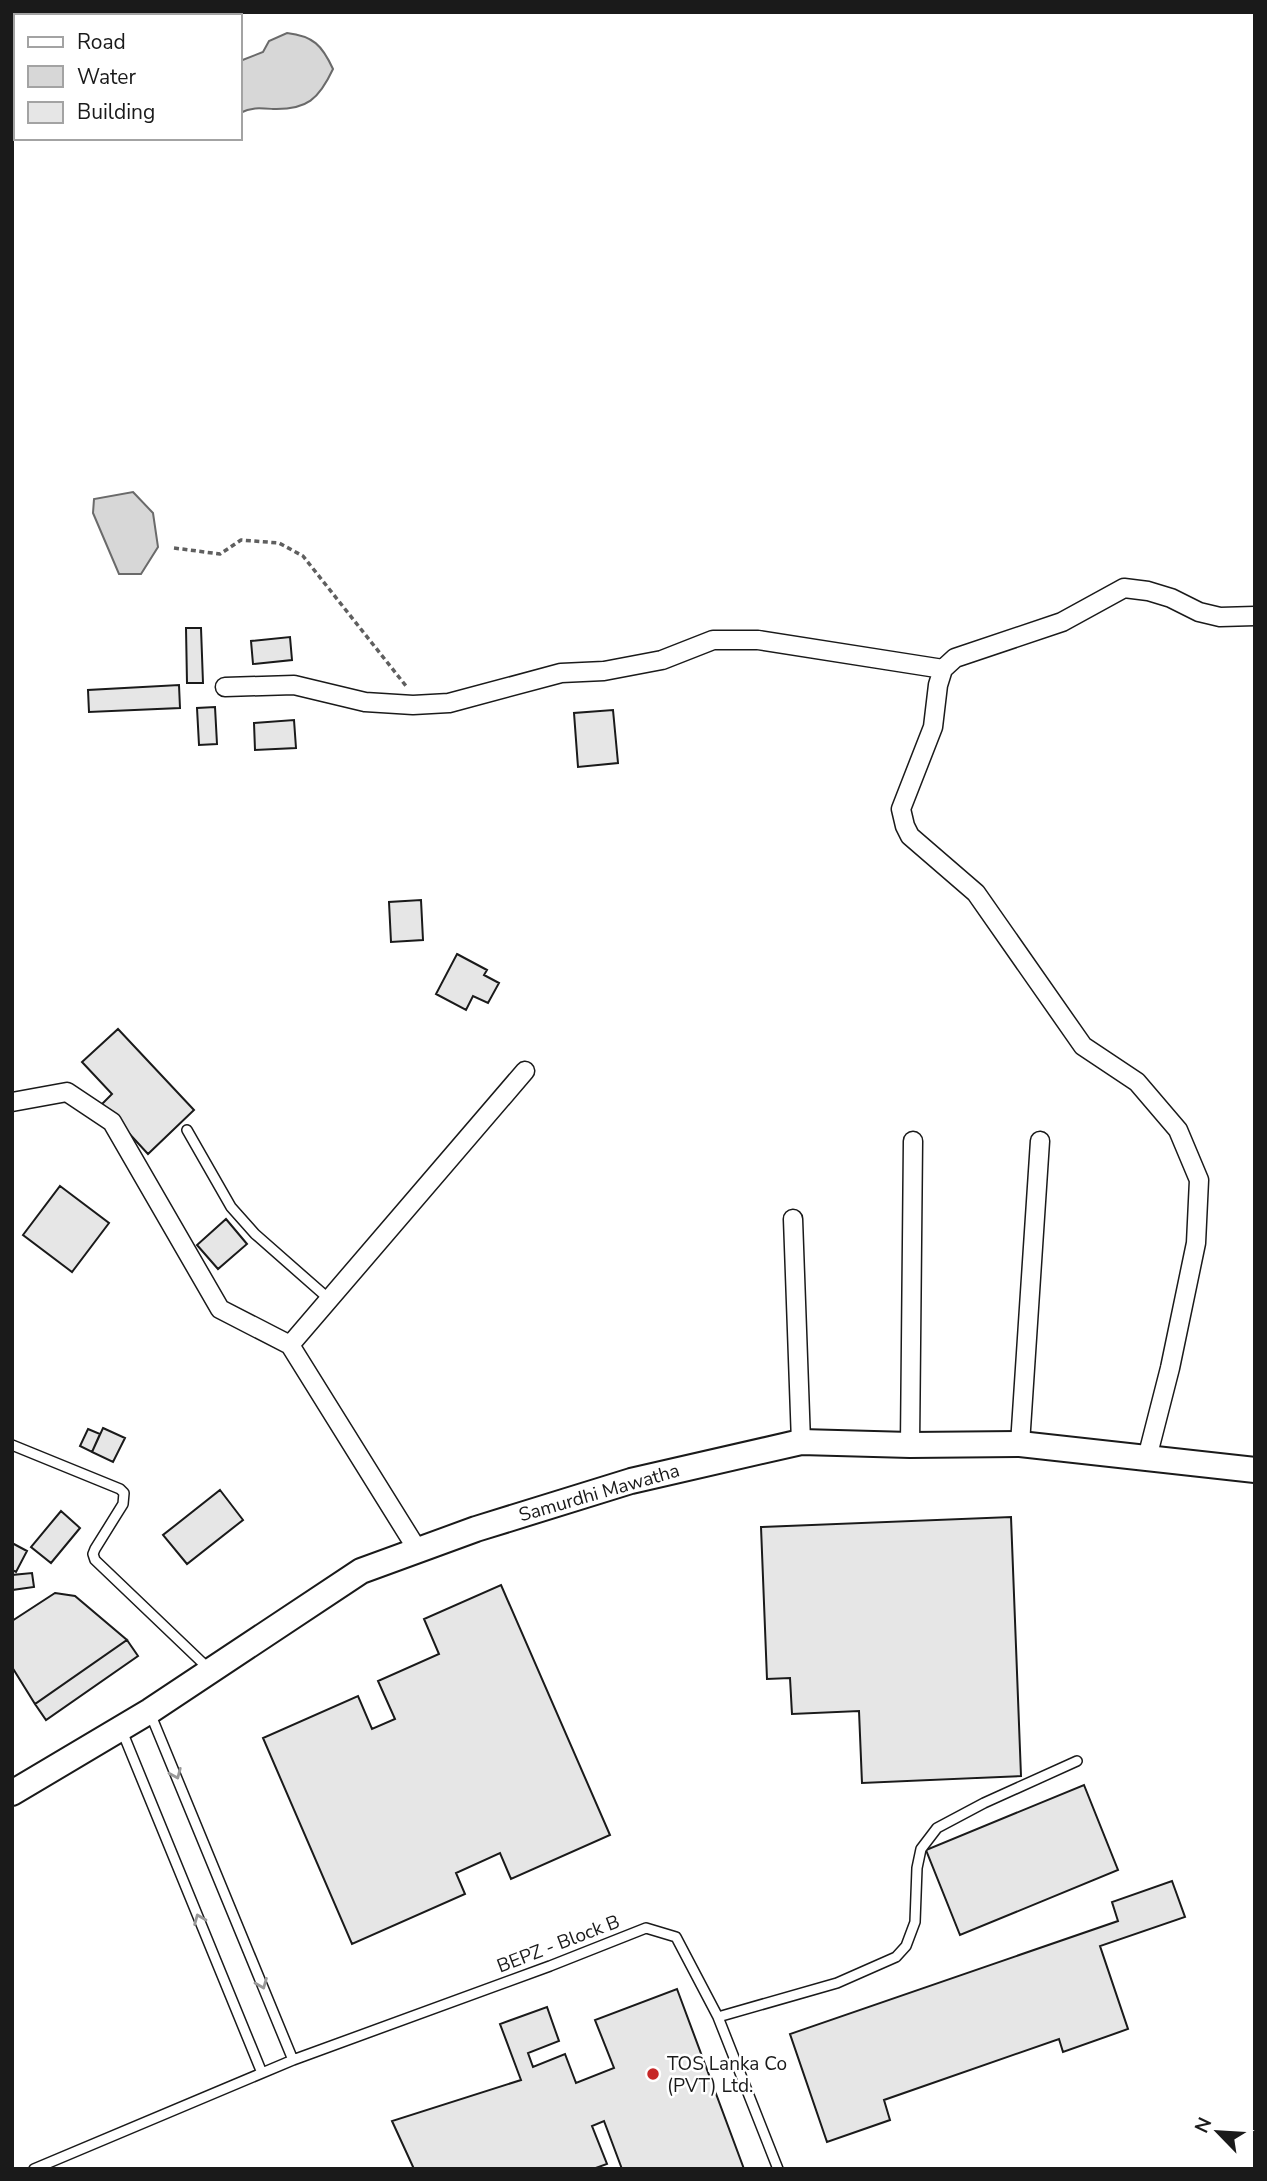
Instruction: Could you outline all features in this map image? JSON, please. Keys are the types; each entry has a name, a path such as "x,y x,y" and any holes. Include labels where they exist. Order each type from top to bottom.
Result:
{"main road":[{"name":"Samurdhi Mawatha","path":"12,1793 149,1711 361,1572 417,1549 631,1481 802,1442 1020,1444 1255,1470"}],"street":[{"path":"1147,1458 1170,1368 1196,1243 1199,1180 1178,1130 1137,1082 1083,1046 976,893 910,836 901,809 933,727 938,685 943,669 955,658 1062,622 1124,588 1159,594 1199,612 1220,617 1255,616"},
{"path":"225,687 294,685 365,702 413,705 449,703 561,673 604,671 662,660 713,640 758,640 943,669"},
{"path":"290,1345 525,1071"},
{"path":"12,1102 67,1092 112,1122 219,1309 290,1345 417,1549"},
{"path":"910,1445 913,1140"},
{"path":"1020,1444 1040,1141"},
{"path":"793,1219 802,1442"}],"lane":[{"path":"187,1130 231,1207 255,1234 330,1299"},
{"path":"12,1446 120,1489 124,1493 123,1504 93,1554 96,1560 211,1671"},
{"path":"149,1711 293,2060"},
{"path":"121,1728 262,2073"},
{"path":"718,2017 837,1983 896,1957 906,1945 915,1922 917,1868 921,1849 937,1828 984,1803 1077,1761"},
{"name":"BEPZ - Block B","path":"34,2169 293,2060 646,1928 676,1937 718,2017 778,2169"}],"path":[{"path":"174,548 220,554 241,540 279,543 303,556 403,685 413,687"}],"water":[{"path":"287,33 310,39 325,54 333,69 317,95 303,105 285,109 260,108 242,112 242,60 263,52 269,41"},
{"path":"133,492 153,513 158,547 141,574 119,574 93,513 94,499"}],"building":[{"path":"186,628 201,628 203,683 187,683"},
{"path":"290,637 292,660 253,664 251,641"},
{"path":"179,685 180,708 89,712 88,690"},
{"path":"215,707 217,744 199,745 197,708"},
{"path":"613,710 618,763 578,767 574,713"},
{"path":"294,720 296,748 255,750 254,723"},
{"path":"421,900 423,940 391,942 389,902"},
{"path":"457,954 487,970 484,975 499,983 488,1003 473,996 466,1010 436,994"},
{"path":"118,1029 194,1110 148,1154 102,1104 112,1094 82,1062"},
{"path":"60,1186 109,1223 72,1272 23,1235"},
{"path":"226,1219 247,1244 218,1269 197,1245"},
{"path":"103,1428 125,1438 113,1462 92,1452"},
{"path":"88,1429 100,1434 92,1452 80,1446"},
{"path":"220,1490 243,1520 187,1564 163,1535"},
{"path":"61,1511 80,1528 51,1563 31,1547"},
{"path":"1011,1517 1021,1776 862,1783 859,1711 792,1714 790,1678 767,1679 761,1527"},
{"path":"12,1543 27,1551 16,1572 12,1570"},
{"path":"32,1573 34,1587 12,1590 12,1575"},
{"path":"501,1585 610,1835 511,1879 500,1853 456,1873 465,1894 352,1944 263,1738 358,1696 372,1729 395,1719 378,1681 439,1654 424,1619"},
{"path":"55,1593 75,1596 127,1640 35,1704 12,1667 12,1621"},
{"path":"127,1640 138,1656 46,1720 35,1704"},
{"path":"1084,1785 1118,1870 960,1935 926,1850"},
{"path":"1172,1881 1185,1917 1100,1946 1128,2029 1063,2052 1059,2039 884,2100 890,2120 827,2142 790,2034 1118,1921 1112,1902"},
{"name":"TOS Lanka Co (PVT) Ltd.","path":"677,1989 744,2169 622,2169 604,2121 592,2126 607,2164 593,2169 414,2169 392,2121 521,2080 500,2024 547,2007 559,2041 528,2053 533,2067 565,2054 576,2083 614,2068 595,2020"}],"place":[{"name":"TOS Lanka Co (PVT) Ltd.","path":"653,2074"}]}
